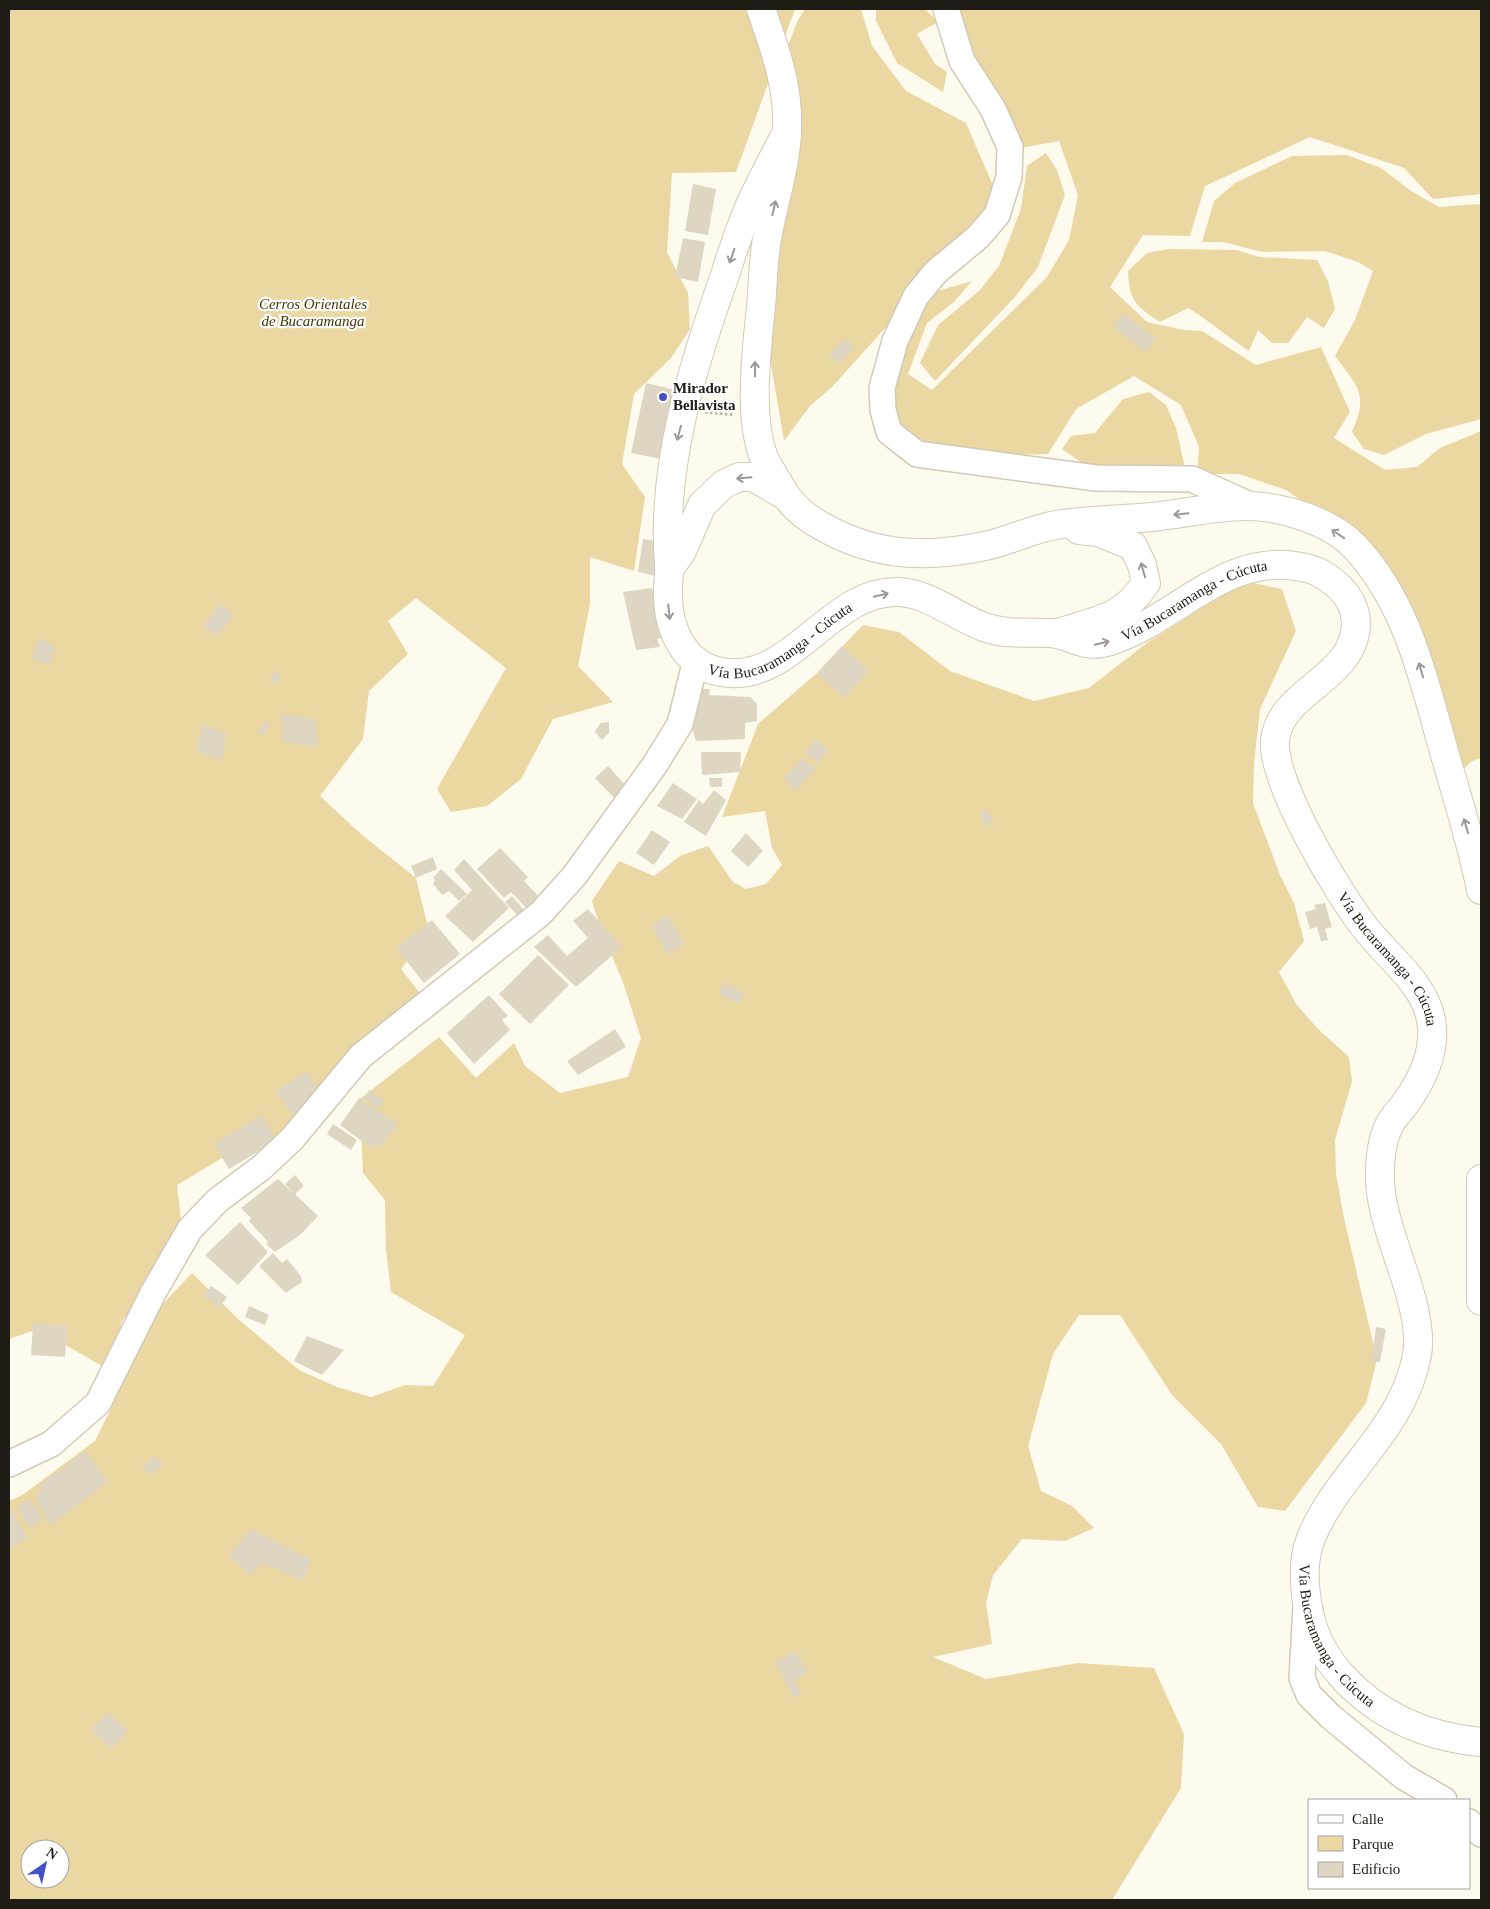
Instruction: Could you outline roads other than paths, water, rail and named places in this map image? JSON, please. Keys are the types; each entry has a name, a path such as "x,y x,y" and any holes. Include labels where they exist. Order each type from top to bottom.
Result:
{"highway":[{"path":"761,9 785,85 787,132 779,185 766,241 755,356 757,417 760,446 767,464 787,497"},
{"name":"Vía Bucaramanga - Cúcuta","path":"787,132 748,209 712,310 690,385 676,445 666,548 670,568 668,594 671,622 678,639 696,660 705,667 728,674 750,671 772,664 791,653 818,628 845,610 877,595 897,592 919,596 984,627 1013,634 1058,633 1074,641 1091,646 1113,640 1146,626 1207,587 1248,569 1279,564 1303,567 1319,572 1346,592 1356,610 1356,633 1353,646 1328,677 1291,706 1278,725 1274,746 1278,767 1301,819 1350,908 1378,944 1410,978 1428,1008 1432,1027 1431,1052 1422,1077 1406,1103 1390,1123 1383,1144 1380,1168 1380,1193 1410,1296 1416,1327 1418,1352 1401,1404 1376,1443 1335,1497 1309,1541 1303,1575 1306,1601 1314,1633 1327,1657 1342,1677 1382,1711 1436,1735 1481,1742"},
{"path":"670,568 682,552 702,505 724,484 739,477 753,477 787,497 814,522 846,539 878,550 912,554 987,546 1054,526 1252,506 1306,516 1353,544 1384,585 1401,615 1416,653 1473,850 1481,890"},
{"path":"1054,526 1098,532 1133,546 1142,565 1146,582 1138,596 1125,608 1111,616 1058,633"},
{"path":"1481,1179 1481,1301"}],"street":[{"path":"946,9 962,60 993,109 1010,147 1009,177 997,216 978,236 936,272 916,296 895,341 882,388 883,410 889,432 917,454 1096,478 1192,479 1252,506"},
{"path":"9,1464 51,1444 98,1403 154,1293 195,1223 218,1200 261,1168 292,1139 361,1056 541,912 575,875 654,766 680,724 696,660"},
{"path":"1306,1601 1302,1678 1309,1695 1331,1717 1404,1777 1442,1799"},
{"path":"1470,1823 1481,1834"}],"place":[{"name":"Mirador Bellavista","path":"663,397"}],"park label":[{"name":"Cerros Orientales de Bucaramanga","path":"313,312"}]}
